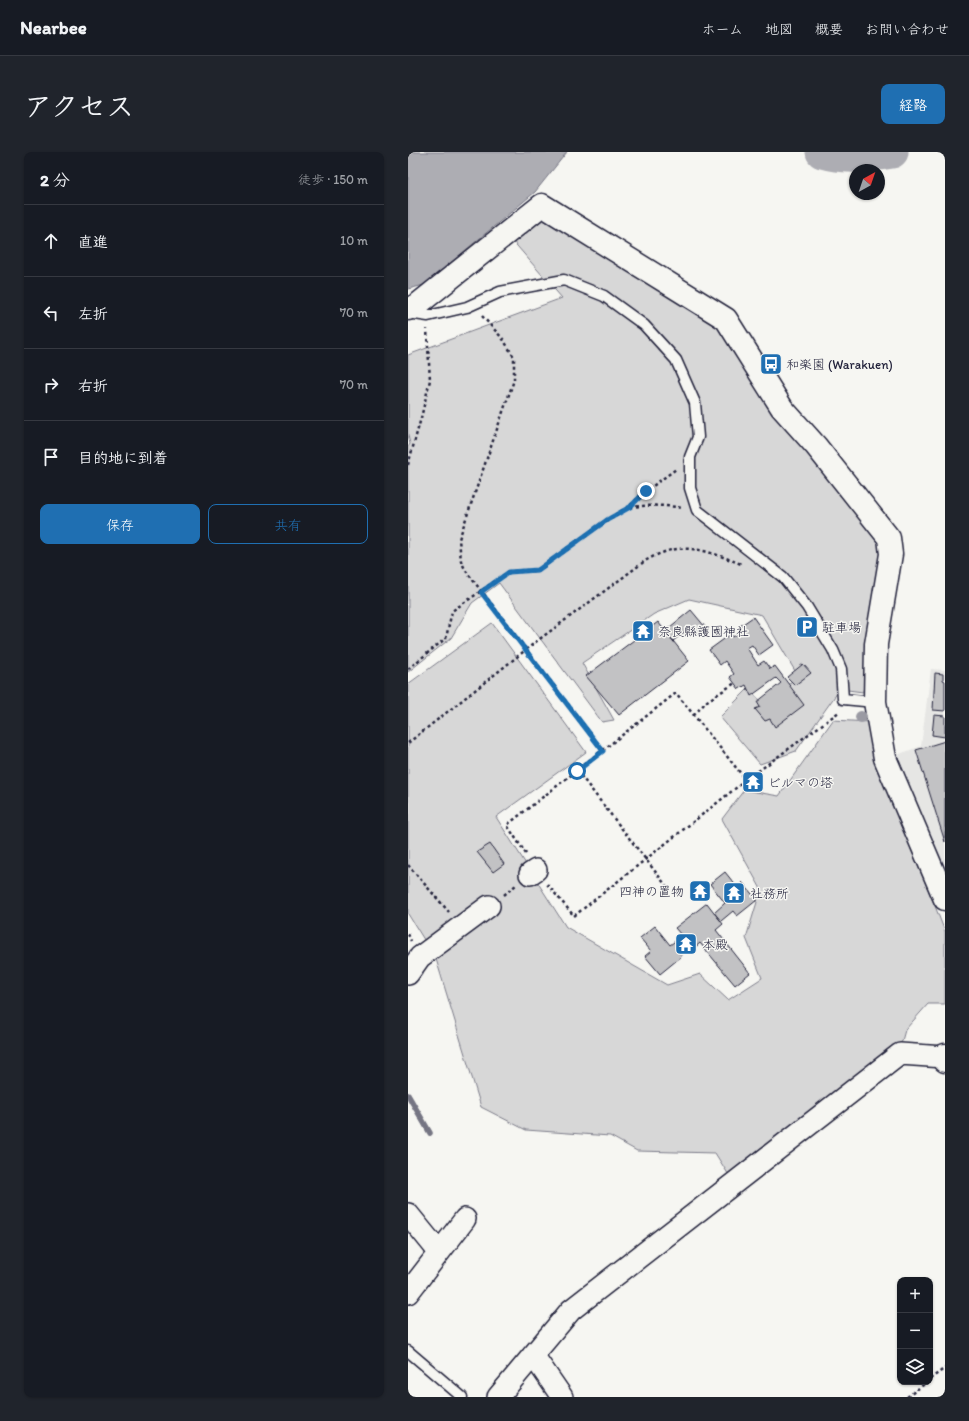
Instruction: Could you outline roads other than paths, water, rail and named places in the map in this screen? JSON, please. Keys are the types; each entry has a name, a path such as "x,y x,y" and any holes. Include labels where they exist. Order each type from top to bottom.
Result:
{"street":[{"path":"418,313 417,305 542,205 726,319 782,408 816,446 889,538 891,554 876,644 875,702 886,758 945,898"},
{"path":"408,974 420,957 489,906"},
{"path":"498,1397 571,1310 900,1054 945,1058"},
{"path":"408,1214 439,1252"},
{"path":"408,1293 465,1219"},
{"path":"534,1355 562,1397"}],"lane":[{"path":"408,313 467,307 500,292 564,280 604,296 644,325 676,360 695,403 698,437 690,457 690,488 697,510 783,578 807,607 833,650 841,669 843,699 875,702"},
{"path":"408,1351 462,1397"}],"waterway":[{"path":"822,152 839,156 865,156 892,152"},
{"path":"408,1095 430,1133"}],"place":[{"name":"和楽園 (Warakuen)","path":"771,364"},
{"name":"駐車場","path":"807,627"},
{"name":"奈良縣護國神社","path":"643,631"},
{"name":"ビルマの塔","path":"753,782"},
{"name":"四神の置物","path":"700,891"},
{"name":"社務所","path":"734,893"},
{"name":"本殿","path":"686,944"}]}
